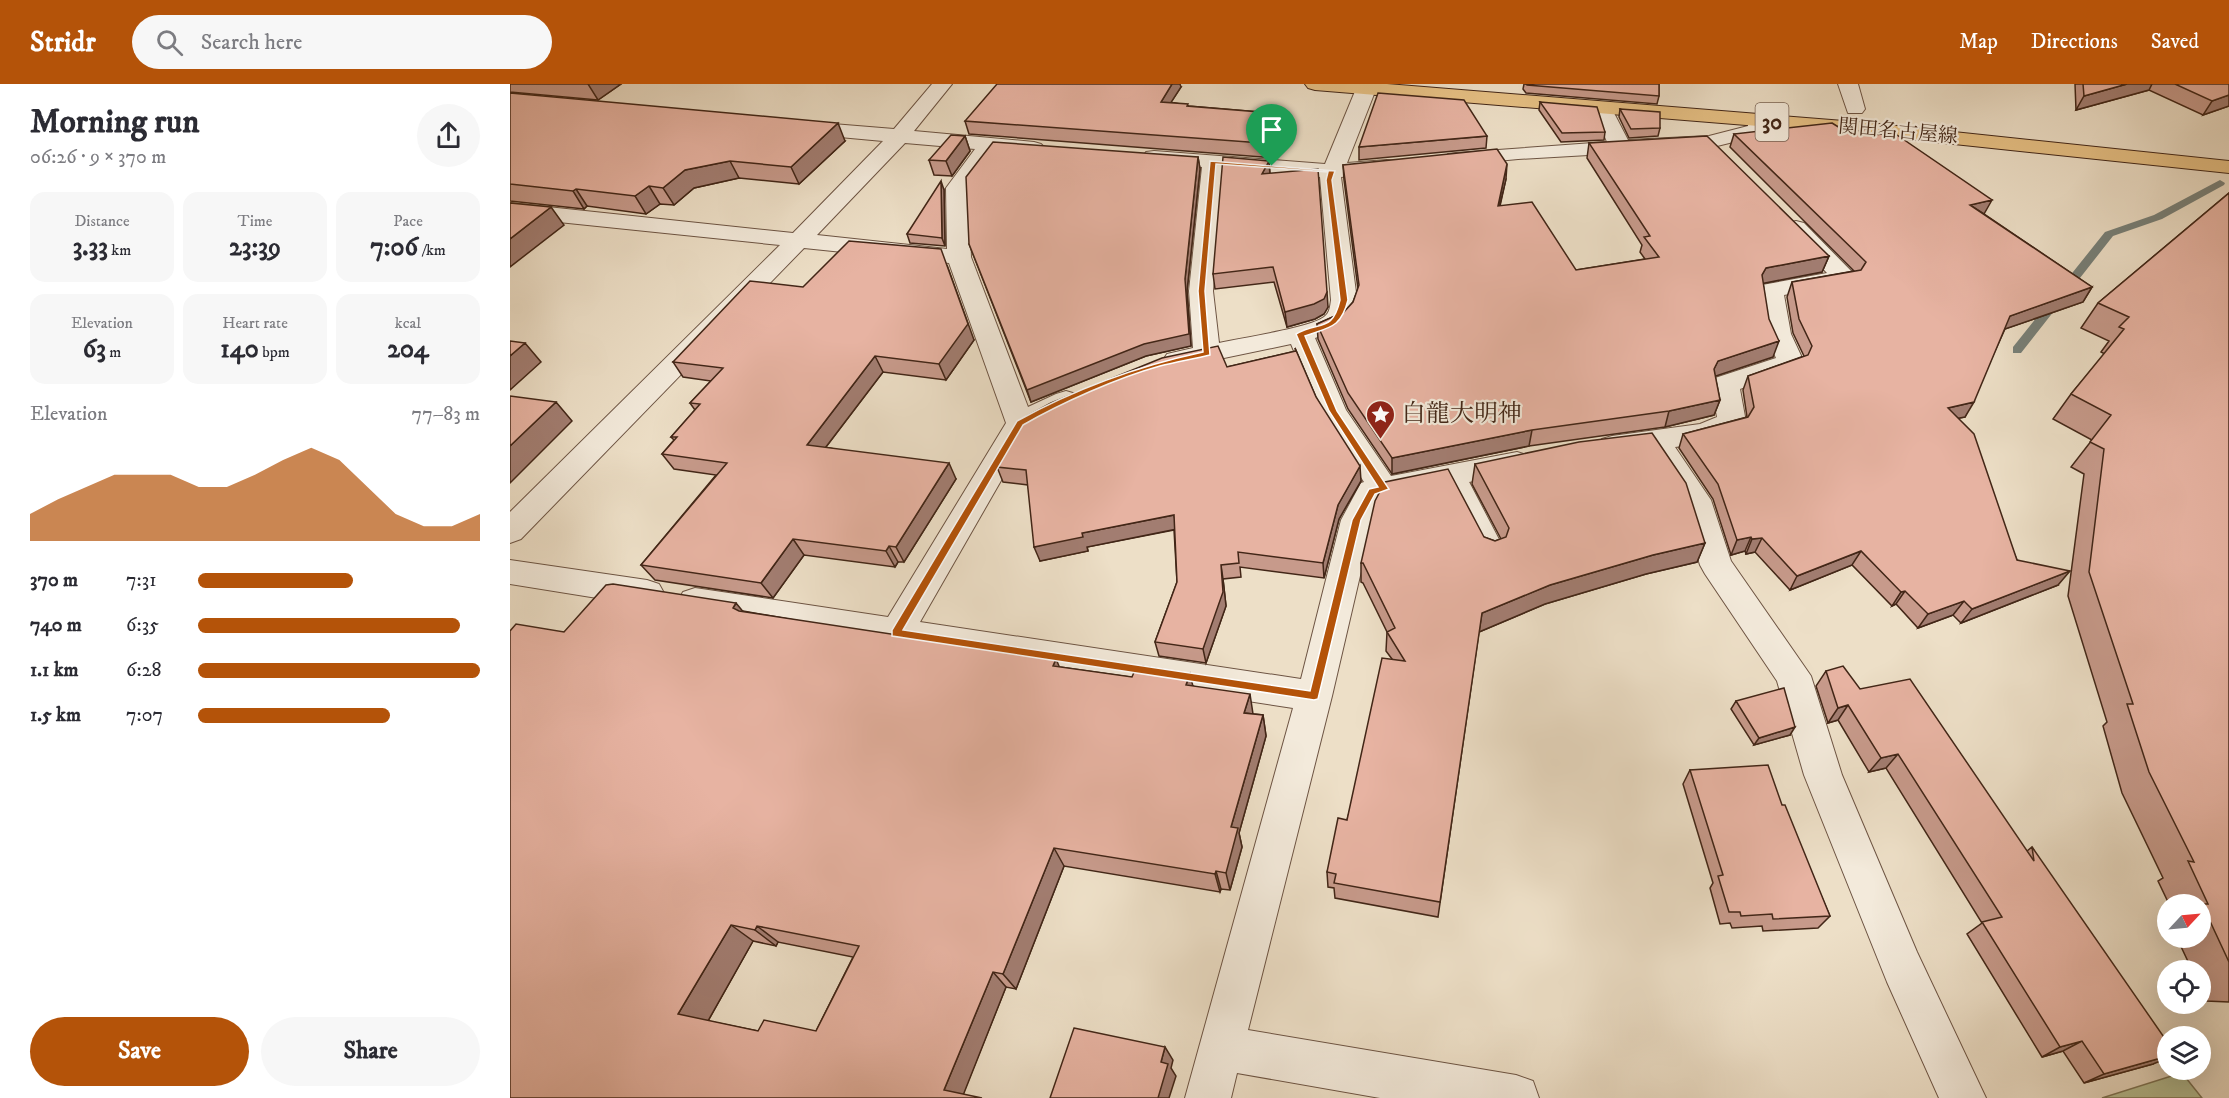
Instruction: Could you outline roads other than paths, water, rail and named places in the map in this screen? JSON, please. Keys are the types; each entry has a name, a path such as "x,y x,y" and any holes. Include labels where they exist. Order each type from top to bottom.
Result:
{"main road":[{"name":"関田名古屋線","path":"1315,84 1367,86 1892,131 2229,167"},
{"name":"関田名古屋線","path":"1543,84 1901,113"}],"street":[{"path":"510,531 800,240 899,137 942,84"},
{"path":"1848,84 1855,109"},
{"path":"1149,367 1300,334 1332,324 1340,316 1344,300 1329,180 1367,86"},
{"path":"1607,117 1620,147"},
{"path":"1437,161 1709,142 1759,130 1758,121"},
{"path":"781,126 1059,150"},
{"path":"1709,142 1735,168"},
{"path":"989,144 957,188 959,257 1020,423"},
{"path":"1130,155 1332,171 1402,164"},
{"path":"1207,354 1201,291 1213,162"},
{"path":"510,210 959,257"},
{"path":"1587,448 1705,433 1732,422 1725,384 1791,362 1778,334 1772,290 1845,277 1777,210"},
{"path":"1300,334 1333,411 1384,489"},
{"path":"896,633 1020,423 1045,409 1088,391"},
{"path":"1655,441 1696,500 1716,565 1793,676 1822,775 1902,967 1963,1098"},
{"path":"1208,1098 1314,696 1357,520 1372,491 1543,456"},
{"path":"510,572 1314,696"},
{"path":"1221,1048 1516,1098"}],"lane":[{"path":"1454,476 1492,549"}],"waterway":[{"path":"2017,350 2109,234 2158,217 2220,183"}],"place":[{"name":"白龍大明神","path":"1381,440"}]}
